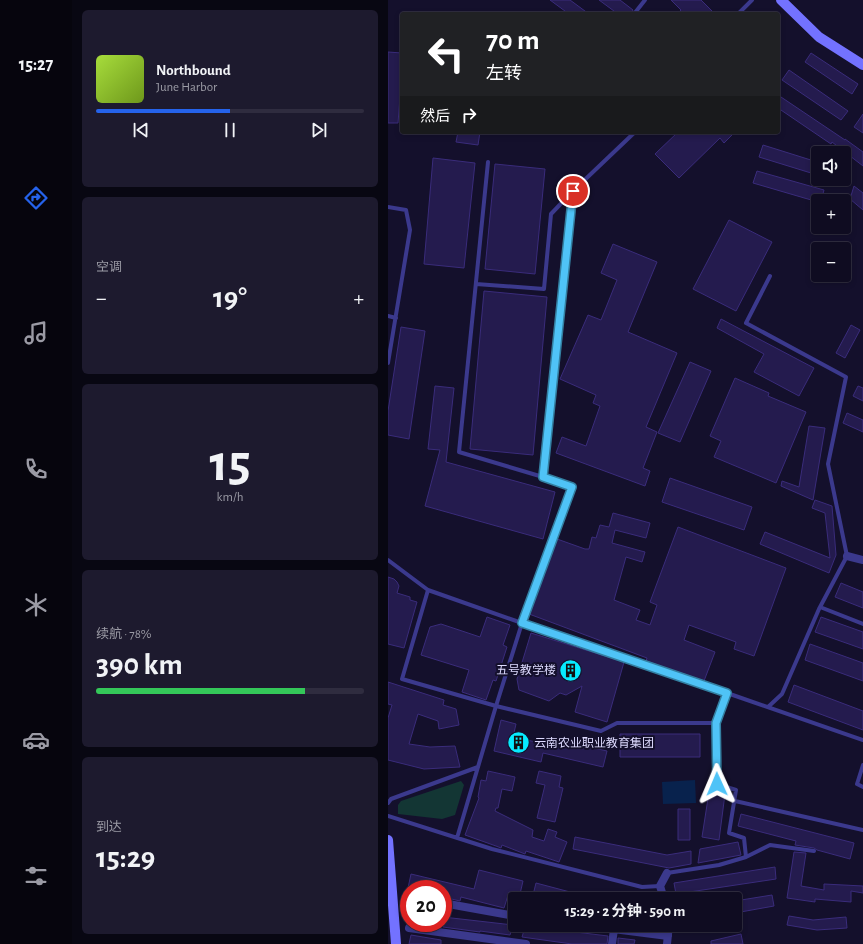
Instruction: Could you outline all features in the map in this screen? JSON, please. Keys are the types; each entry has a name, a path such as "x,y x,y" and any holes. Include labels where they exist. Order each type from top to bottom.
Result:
{"street":[{"path":"781,0 819,37 863,65"},
{"path":"847,556 863,560"},
{"path":"388,840 391,920 396,944"},
{"path":"662,892 660,886 667,873"},
{"path":"452,905 508,915"},
{"path":"438,932 526,944"},
{"path":"612,944 614,932"},
{"path":"629,932 668,940"}],"lane":[{"path":"636,12 645,0"},
{"path":"740,12 752,0"},
{"path":"476,284 544,289 551,214 633,134"},
{"path":"457,838 522,623 572,487 459,452 488,162"},
{"path":"543,477 573,191"},
{"path":"388,207 406,210 410,230 388,363"},
{"path":"768,707 782,694 820,607 847,556 828,464 846,377 746,323 770,276"},
{"path":"388,316 396,318"},
{"path":"388,560 428,590 863,740"},
{"path":"428,590 402,679 496,706 601,731 617,723 716,723"},
{"path":"820,607 863,624"},
{"path":"727,693 716,723 717,784 736,790 729,833 744,838 746,857"},
{"path":"863,765 857,784 863,786"},
{"path":"388,803 391,799 478,767"},
{"path":"735,800 863,830"},
{"path":"388,816 492,849 642,887 660,886"},
{"path":"667,873 719,865 746,857 770,845 814,851"}],"green space":[{"path":"461,781 464,785 455,815 442,819 398,814 398,805 401,801"}],"water":[{"path":"695,780 696,803 663,804 662,782"}],"building":[{"path":"550,0 570,0 586,12 566,12"},
{"path":"599,0 620,0 633,10 632,12 615,12"},
{"path":"671,0 701,0 713,12 679,12 681,10"},
{"path":"388,52 400,53 400,97 398,123 388,123"},
{"path":"811,53 858,84 852,94 805,62"},
{"path":"789,70 848,111 841,120 782,80"},
{"path":"780,96 863,152 863,166 851,157 851,146 837,146 832,142 831,144 780,109"},
{"path":"863,114 863,133 854,127"},
{"path":"458,134 480,134 478,145 456,142"},
{"path":"676,134 732,135 724,143 720,138 679,178 655,154"},
{"path":"763,145 811,160 811,173 759,157"},
{"path":"433,158 475,163 464,268 424,264"},
{"path":"495,164 545,169 535,274 485,269"},
{"path":"757,171 824,190 823,194 811,194 811,200 753,183"},
{"path":"854,186 863,193 863,210 851,200"},
{"path":"729,220 772,242 736,311 693,289"},
{"path":"613,244 657,262 628,332 677,353 646,427 657,432 643,468 650,471 645,486 556,453 562,437 586,446 600,406 593,403 596,395 560,379 588,315 601,320 617,280 601,273"},
{"path":"484,291 547,297 533,455 470,449"},
{"path":"721,319 814,368 799,396 754,372 764,354 717,328"},
{"path":"851,325 860,330 845,358 836,353"},
{"path":"401,327 425,331 409,439 388,435 388,411"},
{"path":"690,362 711,371 680,442 658,433"},
{"path":"735,378 769,393 768,396 806,412 776,483 714,457 721,441 710,436"},
{"path":"435,386 454,388 446,462 555,492 543,539 425,506 440,450 428,449"},
{"path":"858,386 863,388 863,401 853,396"},
{"path":"847,413 863,420 863,432 843,423"},
{"path":"809,426 825,428 813,500 781,486 782,481 799,487"},
{"path":"670,478 752,507 744,530 662,502"},
{"path":"815,500 832,506 836,555 829,573 760,544 765,532 830,558 825,513 812,508"},
{"path":"613,513 650,523 646,538 615,530 612,543 645,552 642,562 626,557 614,600 640,610 636,620 650,625 657,605 650,602 678,527 786,568 754,656 734,649 736,642 689,625 684,640 715,652 704,681 646,661 647,658 529,614 557,539 589,549 592,537 596,538 600,525 609,527"},
{"path":"388,577 397,582 399,586 397,593 410,597 410,600 417,602 404,648 388,644"},
{"path":"841,583 863,592 863,608 835,597"},
{"path":"487,617 510,625 503,645 507,647 496,681 493,680 486,700 462,692 469,670 421,655 430,627 441,624 480,637"},
{"path":"821,617 863,632 863,649 815,632"},
{"name":"五号教学楼","path":"531,633 624,662 607,722 575,712 582,686 566,695 560,693 549,701 519,690 517,679"},
{"path":"810,644 863,663 863,681 805,660"},
{"path":"388,682 444,700 443,705 456,709 459,725 439,729 438,721 418,714 409,744 430,747 455,746 460,767 424,769 388,760 388,718 392,705 388,704"},
{"path":"794,685 863,711 863,730 788,702"},
{"name":"云南农业职业教育集团","path":"501,720 516,724 513,737 545,744 547,737 607,751 603,767 543,753 541,762 494,751"},
{"path":"620,734 700,734 700,757 620,757"},
{"path":"488,771 515,777 512,791 502,789 498,808 496,808 495,811 533,830 532,837 544,841 548,829 557,832 555,837 567,842 559,862 526,851 525,854 502,845 501,848 465,835 479,798 481,780 486,781"},
{"path":"539,771 561,776 559,787 563,788 555,822 537,818 545,785 536,783"},
{"path":"709,792 725,794 719,840 702,837"},
{"path":"678,809 690,809 690,840 678,840"},
{"path":"741,814 854,843 850,859 814,848 795,845 796,841 738,826"},
{"path":"575,837 667,855 691,851 691,864 669,868 573,849"},
{"path":"738,842 741,855 698,863 700,849"},
{"path":"794,852 806,853 801,886 824,890 824,884 863,886 863,893 851,891 851,902 815,899 815,902 787,898"},
{"path":"775,867 776,879 689,892 676,892 674,883"},
{"path":"479,870 523,881 520,892 508,892 504,908 461,897 460,901 452,899 452,884 474,889"},
{"path":"411,874 436,880 410,880"},
{"path":"536,883 570,892 534,892"},
{"path":"772,895 774,906 742,912 742,900"},
{"path":"789,916 813,920 846,917 847,928 817,930 787,925"},
{"path":"452,918 508,924 508,932 511,932 510,935 452,928"},
{"path":"524,932 575,932 608,936 607,944 572,944 522,937"},
{"path":"741,934 743,944 711,944 711,941"},
{"path":"411,935 441,940 441,944 409,944"},
{"path":"618,938 635,940 634,944 618,944"}],"place":[{"name":"五号教学楼","path":"571,670"},
{"name":"云南农业职业教育集团","path":"518,743"}],"route":[{"path":"573,191 543,477 572,487 522,623 727,693 716,723 717,784"}]}
